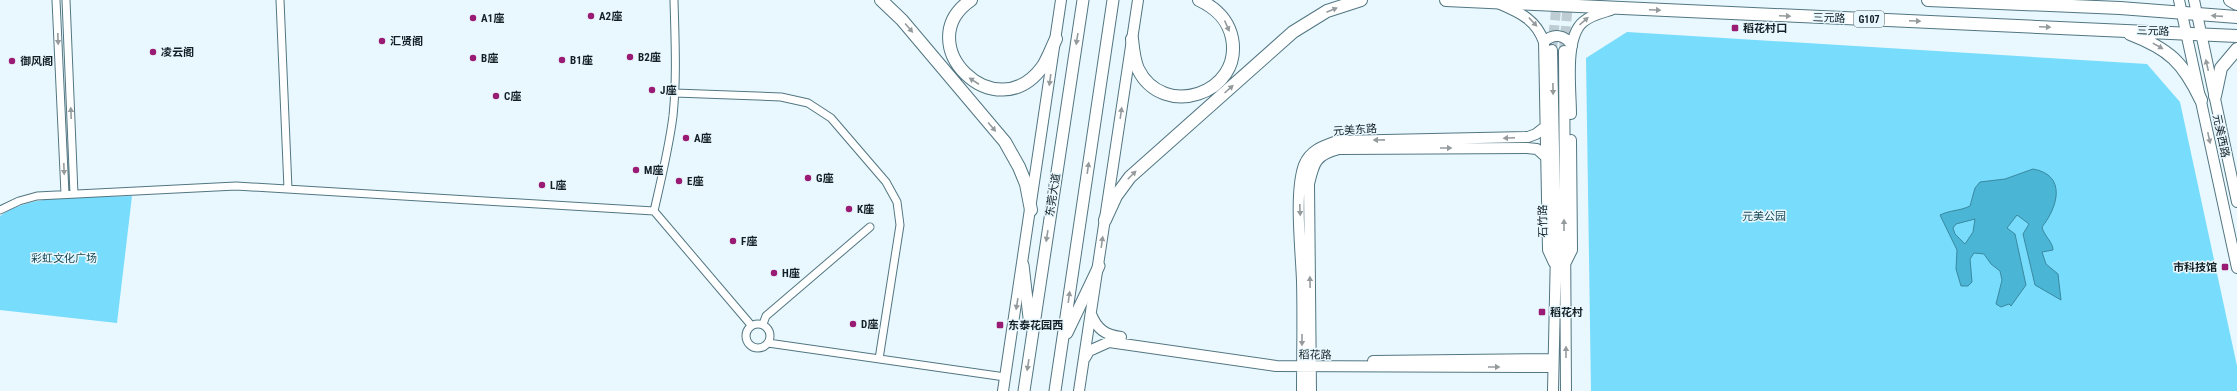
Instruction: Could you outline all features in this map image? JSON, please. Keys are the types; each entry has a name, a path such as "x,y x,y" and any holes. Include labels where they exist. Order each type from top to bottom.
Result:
{"highway":[{"path":"881,0 902,20 1005,142 1020,167 1026,184 1031,210"},
{"path":"971,0 953,18 948,38 951,54 965,75 975,83 988,89 1007,90 1026,82 1043,66 1056,39"},
{"path":"1132,39 1138,68 1154,88 1175,97 1190,96 1206,92 1218,83 1226,73 1232,61 1234,48 1225,20 1214,8 1200,0"},
{"path":"1105,220 1116,196 1130,177 1293,32 1327,11 1361,0"},
{"name":"三元路","path":"1446,0 2237,36"},
{"name":"三元路","path":"1928,0 2007,2 2120,8 2237,17"},
{"path":"2120,8 2142,0"},
{"path":"2230,0 2237,4"},
{"path":"2122,30 2150,42 2170,54 2186,71 2201,100"},
{"path":"2215,96 2222,68 2237,49"}],"main road":[{"name":"东莞大道","path":"1024,391 1083,0"},
{"path":"1055,391 1113,0"},
{"path":"1023,265 1032,341"},
{"path":"1062,344 1099,266"}],"street":[{"path":"56,0 65,194"},
{"path":"66,0 74,194"},
{"path":"280,0 288,189"},
{"path":"654,211 669,141 675,93 674,0"},
{"path":"1003,391 1023,265 1061,0"},
{"path":"1079,391 1138,0"},
{"name":"元美西路","path":"2179,0 2237,268"},
{"name":"元美西路","path":"2194,0 2215,96 2233,165 2237,202"},
{"path":"1499,3 1526,15 1534,22 1544,42 1548,250 1554,265"},
{"name":"石竹路","path":"1566,391 1565,264 1568,48 1576,30 1582,23 1596,14 1616,8"},
{"path":"1544,42 1551,37 1559,36 1567,39 1568,48"},
{"name":"石竹路","path":"1552,50 1554,265 1553,391"},
{"path":"675,93 781,97 808,104 831,118 886,182 897,202 900,225 879,359"},
{"name":"元美东路","path":"1311,391 1306,364 1299,186 1304,165 1311,153 1337,141 1528,137 1536,134 1545,126"},
{"name":"元美东路","path":"1302,391 1306,364 1309,184 1313,167 1318,159 1326,153 1339,149 1421,148 1527,148 1537,150 1546,157"},
{"path":"0,210 18,201 37,196 236,186 654,211 751,325"},
{"path":"763,324 766,316 870,227"},
{"name":"稻花路","path":"1091,314 1099,329 1108,335 1276,361 1306,364"},
{"path":"751,325 763,324"},
{"path":"763,324 770,332 768,343"},
{"path":"751,325 746,335 748,342 757,348 768,343 1005,377"},
{"name":"稻花路","path":"1085,358 1089,350 1109,342 1276,366 1306,364 1553,363"}],"green space":[{"name":"元美公园","path":"1627,32 2147,64 2180,102 2237,366 2237,391 1591,391 1586,58"},
{"name":"彩虹文化广场","path":"132,196 117,323 0,310 0,216 28,203 45,200 81,197"}],"shaded area":[{"path":"2033,169 2044,172 2051,178 2055,185 2055,201 2048,219 2042,227 2052,244 2053,250 2042,252 2046,264 2058,274 2061,300 2035,285 2023,234 2029,224 2017,215 2007,228 2015,234 2026,285 2011,306 2009,304 2001,307 1996,304 2002,280 2000,271 1991,264 1984,254 1974,253 1970,259 1972,282 1968,286 1961,286 1956,269 1957,250 1940,215 1970,206 1975,188 1980,182 2005,179","holes":["1975,219 1973,232 1965,244 1955,234 1953,228 1956,224"]}],"tunnel":[{"path":"1552,50 1557,0"},
{"path":"1564,51 1568,0"}],"place":[{"name":"A2座","path":"591,16"},
{"name":"A1座","path":"473,18"},
{"name":"稻花村口","path":"1735,28"},
{"name":"汇贤阁","path":"382,41"},
{"name":"凌云阁","path":"153,52"},
{"name":"B2座","path":"630,57"},
{"name":"B座","path":"473,58"},
{"name":"B1座","path":"562,60"},
{"name":"御风阁","path":"12,61"},
{"name":"J座","path":"652,90"},
{"name":"C座","path":"496,96"},
{"name":"A座","path":"686,138"},
{"name":"M座","path":"636,170"},
{"name":"G座","path":"808,178"},
{"name":"E座","path":"679,181"},
{"name":"L座","path":"542,185"},
{"name":"K座","path":"849,209"},
{"name":"F座","path":"733,241"},
{"name":"市科技馆","path":"2225,267"},
{"name":"H座","path":"774,273"},
{"name":"稻花村","path":"1542,312"},
{"name":"D座","path":"853,324"},
{"name":"东泰花园西","path":"1000,325"}]}
